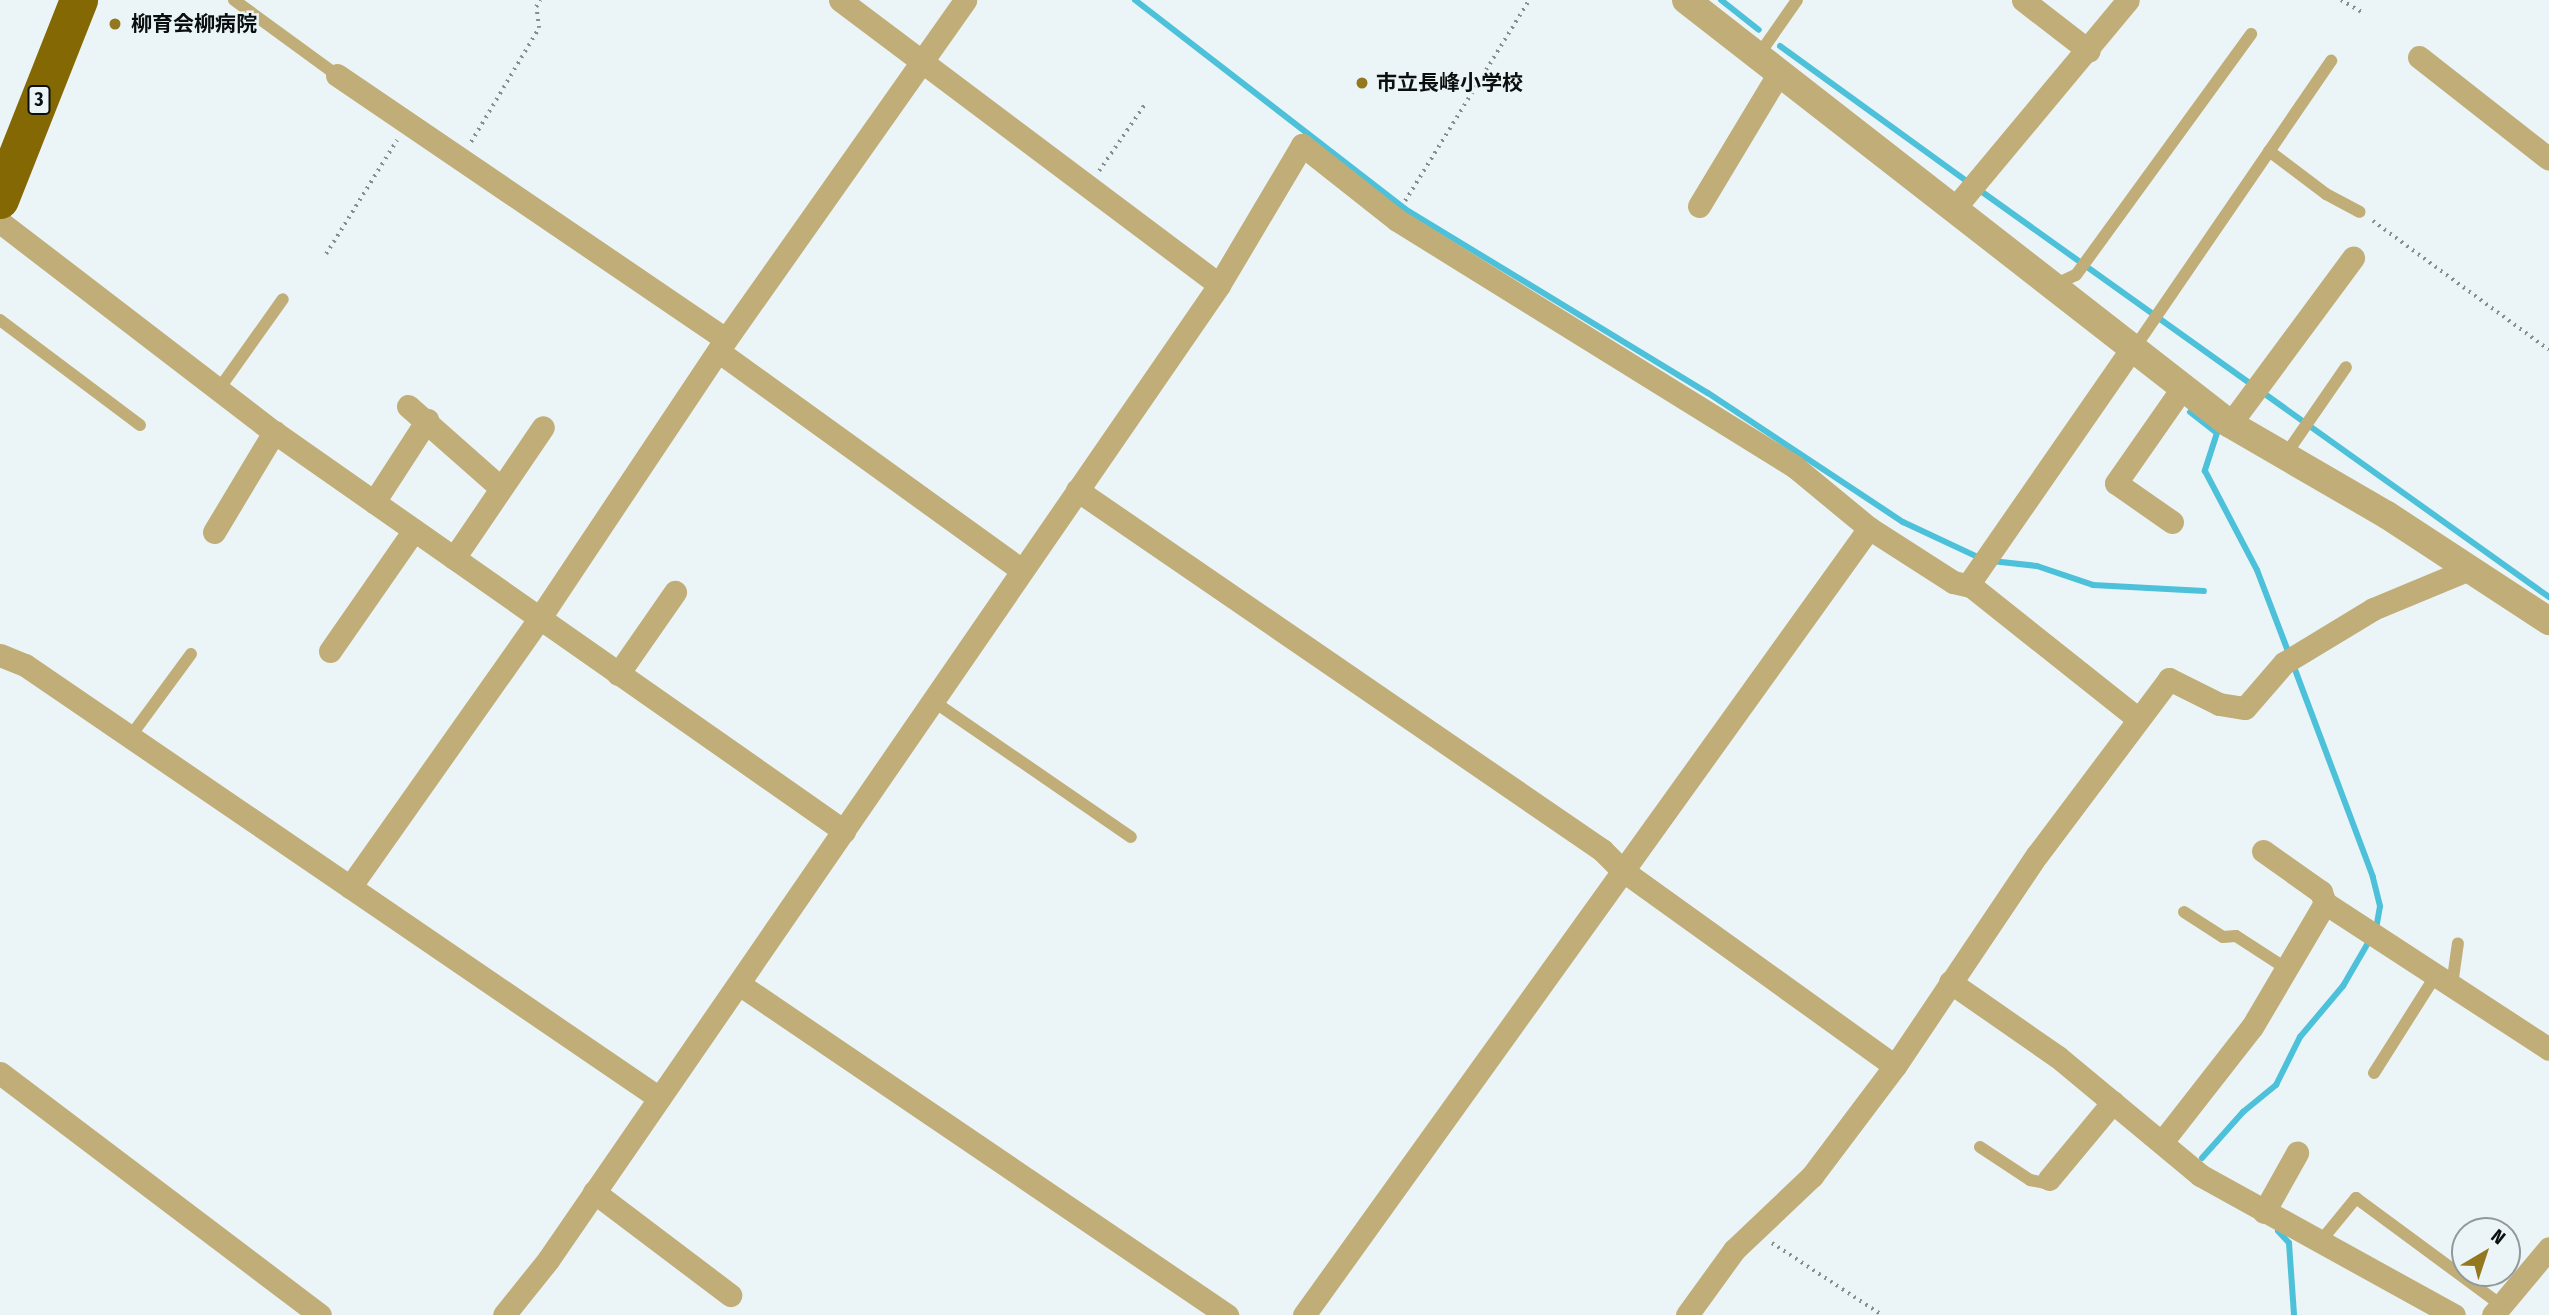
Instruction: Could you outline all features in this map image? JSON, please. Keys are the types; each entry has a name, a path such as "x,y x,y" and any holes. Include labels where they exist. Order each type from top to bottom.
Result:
{"highway":[{"name":"3","path":"0,200 79,0"}],"street":[{"path":"839,0 1219,285"},
{"path":"351,887 539,619 722,345 965,0"},
{"path":"1686,0 2051,286 2137,343 2183,387 2230,424 2292,446 2467,570 2549,621"},
{"path":"2024,0 2089,51"},
{"path":"1953,210 2089,51 2128,0"},
{"path":"2419,57 2549,159"},
{"path":"1699,206 1768,64"},
{"path":"337,75 462,158 722,345 1023,570"},
{"path":"504,1315 594,1192 739,984 1219,285 1302,145 1397,220 1795,467 1869,528 1953,582 1968,586 2138,719"},
{"path":"0,222 274,432 844,831"},
{"path":"2230,424 2353,258"},
{"path":"1968,586 2137,343"},
{"path":"2172,522 2116,483 2183,387"},
{"path":"374,502 417,413 501,488"},
{"path":"454,558 543,427"},
{"path":"214,532 274,432"},
{"path":"1077,490 1602,850 1622,870 1895,1066"},
{"path":"1304,1315 1869,528"},
{"path":"330,651 414,530"},
{"path":"1687,1315 1752,1233 1812,1176 1895,1066 1950,982 2169,679 2219,704 2245,708 2284,663 2373,609 2467,570"},
{"path":"618,674 675,592"},
{"path":"0,655 24,665 659,1098"},
{"path":"2263,851 2320,892 2325,903 2549,1049"},
{"path":"2162,1142 2252,1027 2325,903"},
{"path":"1950,982 2113,1102 2200,1175 2454,1315"},
{"path":"739,984 1227,1315"},
{"path":"0,1073 320,1315"},
{"path":"2049,1179 2113,1102"},
{"path":"2264,1212 2297,1153"},
{"path":"594,1192 730,1295"},
{"path":"2497,1310 2549,1248"}],"lane":[{"path":"234,0 337,75"},
{"path":"1768,64 1797,0"},
{"path":"2051,286 2076,275 2251,34"},
{"path":"2137,343 2330,61"},
{"path":"2269,152 2326,194 2360,212"},
{"path":"219,389 283,299"},
{"path":"0,320 140,425"},
{"path":"2292,446 2346,368"},
{"path":"130,737 191,653"},
{"path":"933,701 1131,837"},
{"path":"2184,912 2223,937 2236,936 2287,969"},
{"path":"2374,1073 2444,980 2458,943"},
{"path":"1980,1147 2030,1180 2045,1184 2049,1179"},
{"path":"2320,1242 2356,1198 2497,1310"}],"path":[{"path":"462,158 539,28 536,7 540,0"},
{"path":"1405,201 1530,0"},
{"path":"2341,0 2362,12"},
{"path":"1088,187 1145,103"},
{"path":"326,254 409,123"},
{"path":"2360,212 2549,349"},
{"path":"1752,1233 1881,1315"}],"waterway":[{"path":"1135,0 1405,209 1708,393 1903,522 1982,559"},
{"path":"1721,0 1759,30"},
{"path":"1780,46 1969,183"},
{"path":"1978,189 2549,597"},
{"path":"2190,412 2217,433 2205,471 2257,570 2289,654"},
{"path":"1992,561 2037,566 2093,585 2204,591"},
{"path":"2202,1158 2243,1112 2276,1085 2300,1037 2343,986 2376,929 2380,906 2373,877 2293,664"},
{"path":"2278,1231 2289,1243 2294,1315"}],"place":[{"name":"柳育会柳病院","path":"115,24"},
{"name":"市立長峰小学校","path":"1362,83"}]}
